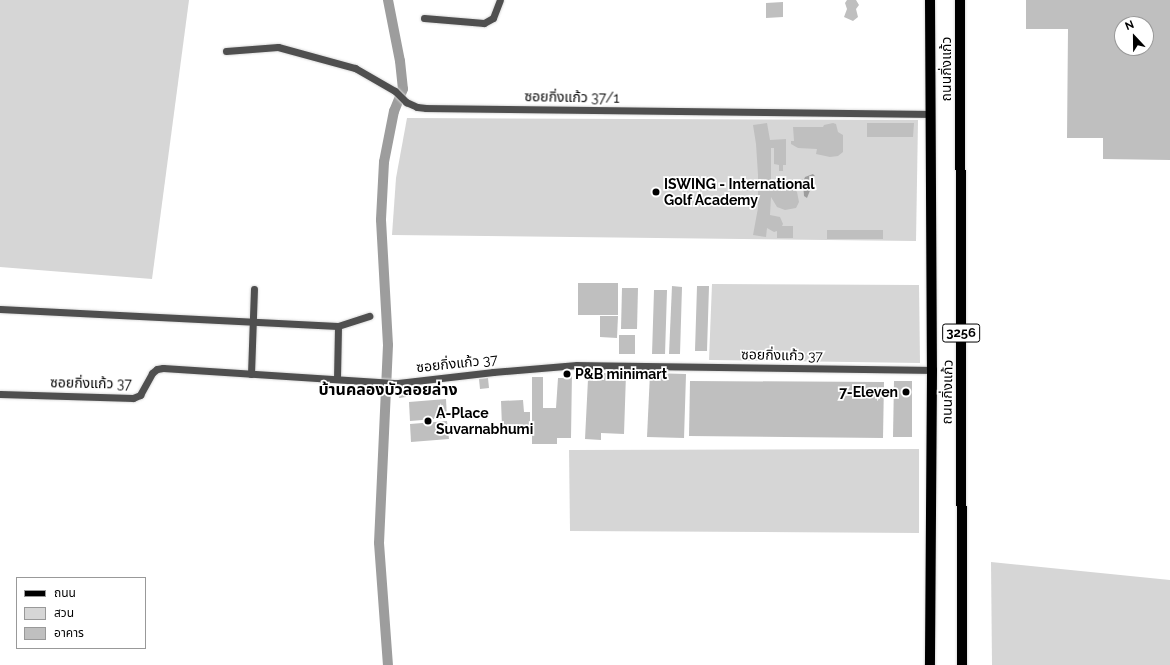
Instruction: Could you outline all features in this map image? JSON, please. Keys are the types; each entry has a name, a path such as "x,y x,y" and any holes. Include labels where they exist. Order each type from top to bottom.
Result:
{"main road":[{"name":"ถนนกิ่งแก้ว","path":"930,0 932,370 930,665"},
{"name":"ถนนกิ่งแก้ว","path":"960,0 962,665"}],"street":[{"path":"424,18 484,23 493,18 500,0"},
{"name":"ซอยกิ่งแก้ว 37/1","path":"226,50 278,47 355,68 395,91 406,102 417,107 426,108 931,114"},
{"path":"251,374 254,289"},
{"path":"0,309 338,326 369,316"},
{"path":"337,379 338,326"},
{"name":"ซอยกิ่งแก้ว 37","path":"0,394 133,398 140,396 152,373 157,369 164,368 398,383 493,372 577,365 932,370"}],"green space":[{"path":"0,0 189,0 152,279 0,267"},
{"name":"ISWING - International Golf Academy","path":"407,118 918,120 916,241 392,235 396,178"},
{"path":"712,284 919,285 920,363 709,360"},
{"path":"919,449 919,533 570,531 569,450"},
{"path":"991,562 1170,580 1170,665 992,665"}],"shaded area":[{"path":"813,174 815,178 807,198 804,196 803,182 805,177"}],"building":[{"path":"847,0 856,0 859,5 856,9 858,17 853,21 844,17 847,9 845,3"},
{"path":"1026,0 1170,0 1170,160 1103,159 1103,138 1067,138 1068,29 1026,29"},
{"path":"783,2 783,17 766,18 766,3"},
{"path":"767,123 770,140 786,139 786,165 783,165 783,171 779,171 779,165 774,164 774,148 771,148 771,184 781,180 790,183 797,192 799,202 796,208 785,210 777,207 771,197 770,215 780,217 783,224 782,226 793,226 793,238 777,238 777,231 774,232 767,228 766,237 753,235 758,208 758,175 753,125"},
{"path":"833,123 836,124 838,132 843,135 843,152 838,156 830,157 816,154 817,149 798,148 791,144 791,141 794,141 793,127 823,127 824,125"},
{"path":"867,123 914,123 913,137 867,137"},
{"path":"827,230 883,230 883,239 827,239"},
{"path":"578,283 618,283 618,315 578,315"},
{"path":"672,286 682,287 680,354 669,354"},
{"path":"697,286 709,286 707,351 695,351"},
{"path":"622,288 638,288 637,329 621,329"},
{"path":"654,290 667,290 665,354 652,354"},
{"path":"600,316 618,316 617,338 600,337"},
{"path":"619,335 635,335 635,354 619,354"},
{"path":"563,372 572,372 571,438 557,438 557,444 532,444 532,377 543,377 543,408 556,408 558,378 563,378"},
{"path":"604,373 626,374 624,434 601,433 601,440 585,439 588,379 604,380"},
{"path":"650,373 686,374 684,438 647,437"},
{"path":"488,378 489,388 480,389 479,379"},
{"path":"690,381 884,382 883,438 689,436"},
{"path":"894,381 912,381 912,437 893,437"},
{"path":"406,388 406,397 399,398 398,389"},
{"path":"446,399 447,418 410,421 409,402"},
{"path":"523,400 524,412 530,412 530,431 508,432 508,427 502,427 501,401"},
{"path":"447,421 449,439 411,442 410,424"}],"waterway":[{"path":"388,0 400,61 403,89 394,111 384,162 381,220 388,345 379,543 388,665"}],"place":[{"name":"ISWING - International Golf Academy","path":"656,192"},
{"name":"P&B minimart","path":"567,374"},
{"name":"7-Eleven","path":"906,392"},
{"name":"A-Place Suvarnabhumi","path":"428,421"}],"district":[{"name":"บ้านคลองบัวลอยล่าง","path":"388,390"}]}
